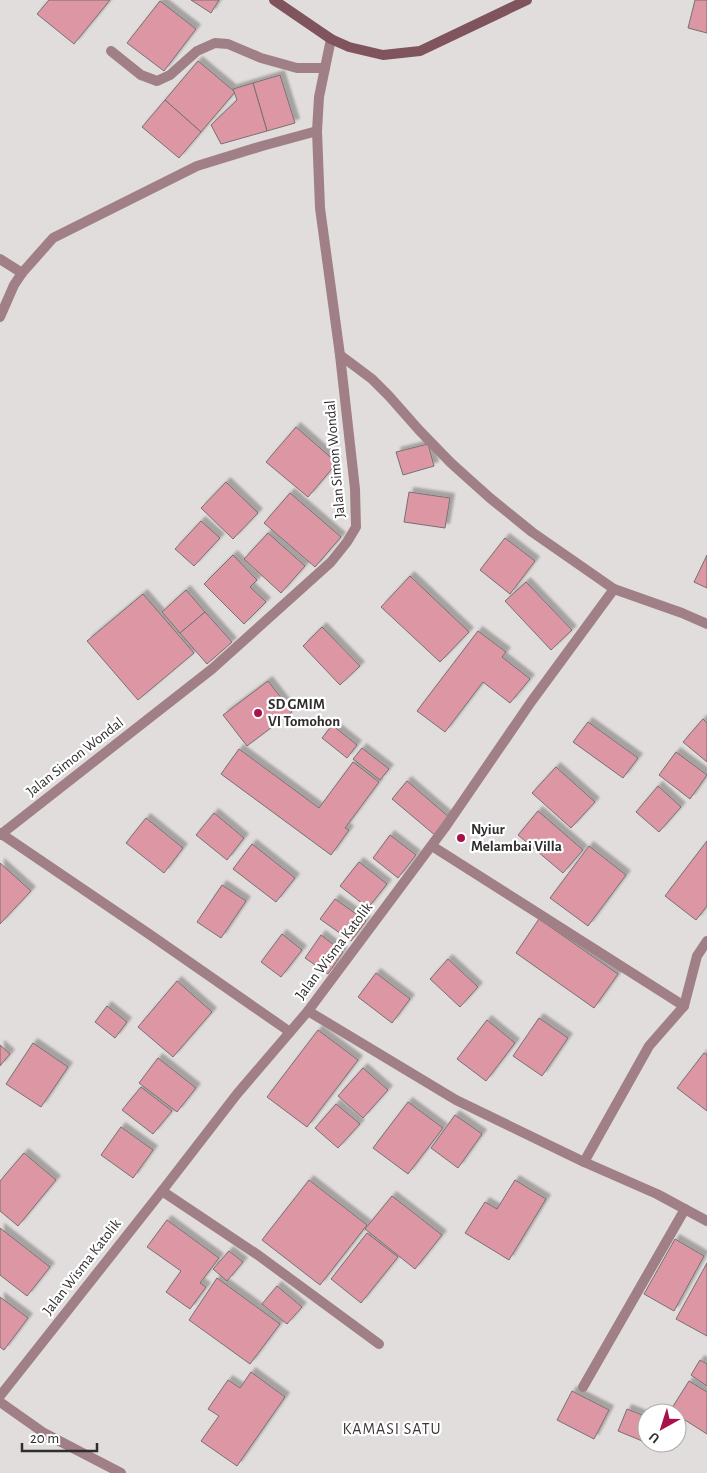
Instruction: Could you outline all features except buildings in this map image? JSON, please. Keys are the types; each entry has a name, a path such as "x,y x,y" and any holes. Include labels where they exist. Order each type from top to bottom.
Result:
{"main road":[{"path":"277,1 331,39 349,47 383,55 420,52 527,0"}],"street":[{"name":"Jalan Simon Wondal","path":"0,834 212,669 332,562 356,526 355,489 340,355 320,208 317,131 319,97 331,39"},
{"path":"111,51 141,75 157,81 170,75 197,51 215,43 228,44 261,58 297,68 325,68"},
{"path":"0,317 14,285 22,273 54,238 197,166 317,131"},
{"path":"0,259 22,273"},
{"path":"340,355 372,379 390,396 451,463 532,532 614,589 707,624"},
{"name":"Jalan Wisma Katolik","path":"0,1396 237,1094 308,1011 432,846 532,702 614,589"},
{"path":"0,834 290,1032"},
{"path":"432,846 684,1006"},
{"path":"584,1162 649,1046 684,1006 697,956 707,941"},
{"path":"308,1011 456,1100 584,1162 657,1194 707,1222"},
{"path":"162,1190 258,1255 379,1344"},
{"path":"583,1387 685,1209"},
{"path":"0,1402 103,1469 121,1473"}],"place":[{"name":"SD GMIM VI Tomohon","path":"258,713"},
{"name":"Nyiur Melambai Villa","path":"461,838"}],"district":[{"name":"KAMASI SATU","path":"392,1429"}]}
